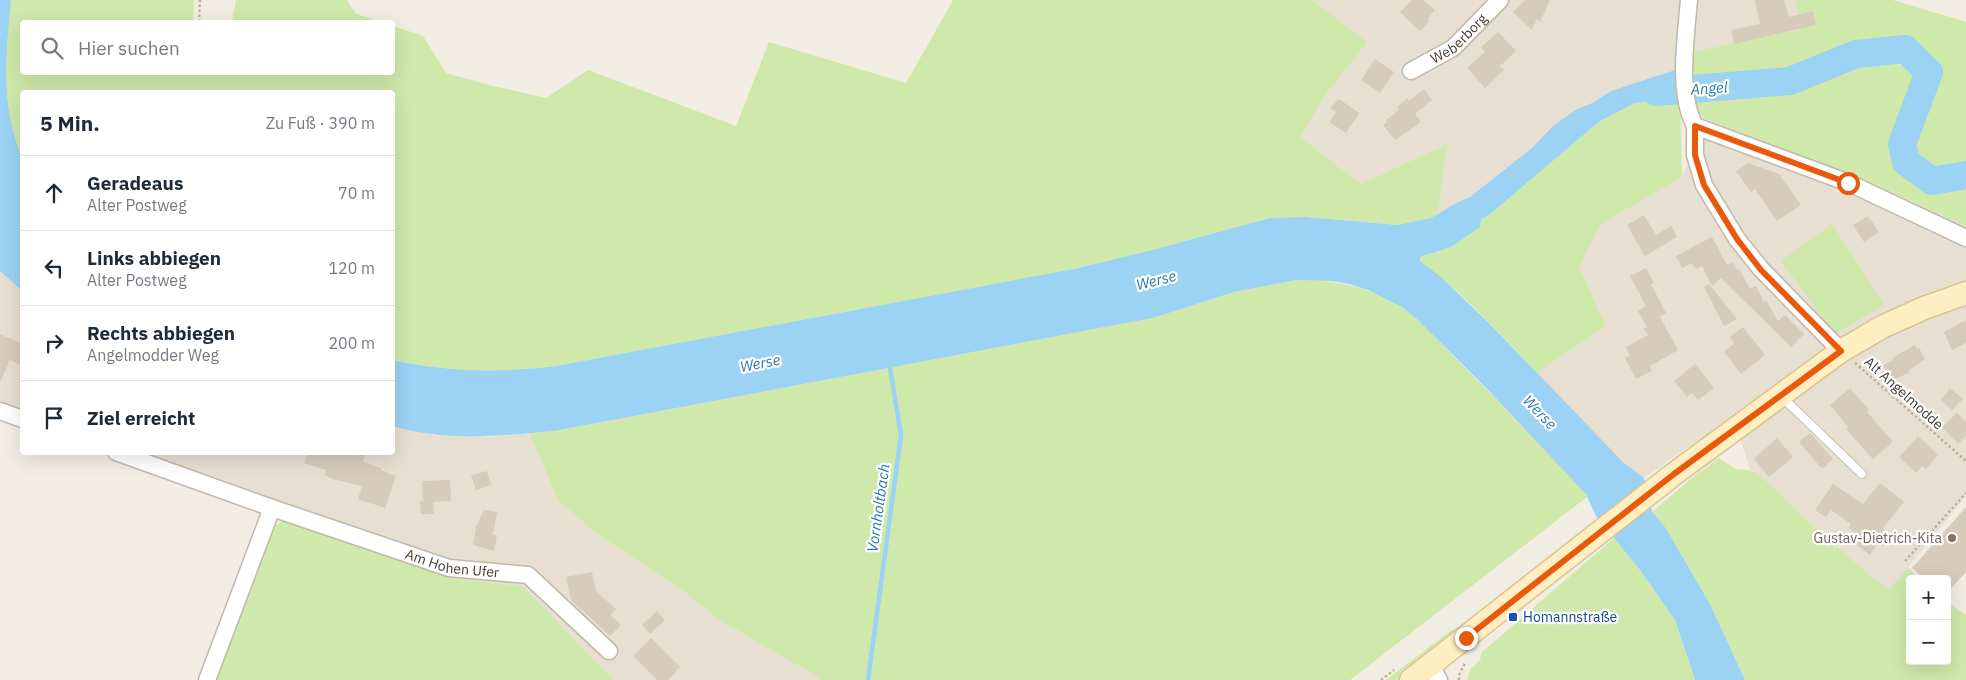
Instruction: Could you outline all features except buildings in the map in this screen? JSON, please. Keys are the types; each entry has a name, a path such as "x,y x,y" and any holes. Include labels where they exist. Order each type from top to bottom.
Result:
{"street":[{"name":"Weberborg","path":"1411,71 1453,48 1500,0"},
{"path":"1689,0 1683,54 1688,114 1695,126 1695,155 1704,185 1737,239 1761,270 1846,355"},
{"path":"1695,126 1848,183 1966,238"},
{"path":"1411,680 1435,673 1603,529 1781,395 1846,355 1890,323 1966,293"},
{"path":"0,411 20,418"},
{"name":"Am Hohen Ufer","path":"124,455 272,508 449,568 528,574 609,651"},
{"path":"207,680 272,508"}],"lane":[{"path":"1781,395 1862,474"}],"path":[{"path":"199,20 200,0"},
{"name":"Alt Angelmodde","path":"1846,355 1966,462"},
{"path":"1905,561 1966,492"},
{"path":"1459,680 1459,675 1466,662"}],"shaded area":[{"path":"1312,0 1795,0 1803,29 1684,54 1678,69 1611,91 1592,103 1577,109 1553,126 1532,148 1470,197 1437,215 1448,145 1361,184 1300,137 1327,93 1366,42"},
{"path":"1722,126 1874,184 1966,226 1966,496 1890,590 1875,580 1802,516 1762,477 1750,470 1733,422 1697,441 1644,478 1623,462 1537,373 1606,326 1579,267 1601,224 1682,177 1699,138"},
{"path":"0,271 20,289 20,422 0,415"},
{"path":"395,426 434,435 453,436 493,437 529,433 558,500 593,531 674,584 721,621 823,680 614,680 522,586 469,580 438,573 283,521 252,506 109,455 395,455"}],"green space":[{"path":"11,0 194,0 193,20 20,20 20,75 395,75 395,27 423,36 446,73 546,98 588,70 736,126 769,42 906,83 953,0 1312,0 1367,42 1327,93 1300,137 1361,184 1448,144 1437,215 1418,222 1398,225 1305,217 1270,218 1065,271 556,366 514,370 454,369 395,360 395,90 20,90 20,152 10,118 6,80"},
{"path":"236,0 347,0 356,14 375,20 232,20"},
{"path":"1795,0 1893,0 1966,22 1966,175 1932,181 1906,162 1902,144 1929,72 1905,49 1856,54 1790,81 1696,76 1684,64 1683,54 1802,29"},
{"path":"1890,60 1909,69 1917,80 1898,143 1903,164 1930,184 1966,178 1966,226 1874,184 1703,118 1698,112 1696,99 1790,92 1856,64"},
{"path":"1680,98 1682,177 1601,224 1579,267 1606,326 1537,373 1467,300 1420,261 1420,257 1451,247 1481,219 1489,215 1600,121 1635,103"},
{"path":"1832,224 1884,305 1835,334 1781,261"},
{"path":"1296,280 1324,281 1364,289 1389,300 1409,312 1565,470 1587,497 1350,680 823,680 721,621 674,584 593,531 558,500 529,433 554,431 1153,318 1234,292"},
{"path":"1719,458 1736,469 1750,470 1762,477 1802,516 1875,580 1890,589 1908,568 1916,575 1906,575 1906,665 1951,665 1951,605 1966,615 1966,680 1745,680 1710,604 1665,527 1652,512"},
{"path":"283,521 438,573 469,580 522,586 614,680 215,680 273,527"},
{"path":"1614,538 1640,570 1675,620 1695,680 1467,680 1471,668 1480,661 1481,653"},
{"path":"1453,629 1454,634 1398,680 1386,680"}],"water":[{"path":"0,0 11,0 6,80 10,118 20,152 20,289 0,271"},
{"name":"Werse","path":"1678,69 1680,98 1635,103 1600,121 1489,215 1481,219 1480,227 1451,247 1420,257 1420,261 1441,277 1489,323 1623,462 1644,478 1652,512 1665,527 1710,604 1745,680 1695,680 1675,620 1640,570 1596,516 1586,494 1488,390 1418,320 1402,307 1368,290 1349,284 1332,281 1296,280 1234,292 1153,318 554,431 493,436 453,436 413,431 395,426 395,361 434,367 474,370 514,370 556,366 1074,269 1270,218 1305,217 1398,225 1431,218 1470,197 1532,148 1553,126 1577,109 1592,103 1611,91"}],"waterway":[{"name":"Angel","path":"1656,92 1790,81 1856,54 1905,49 1929,72 1902,144 1906,162 1932,181 1966,175"},
{"name":"Vornholtbach","path":"868,680 901,435 889,362"}],"place":[{"name":"Gustav-Dietrich-Kita","path":"1952,538"},
{"name":"Homannstraße","path":"1513,617"}],"route":[{"path":"1466,638 1674,474 1841,351 1761,270 1737,239 1704,185 1695,155 1695,126 1848,183"}]}
